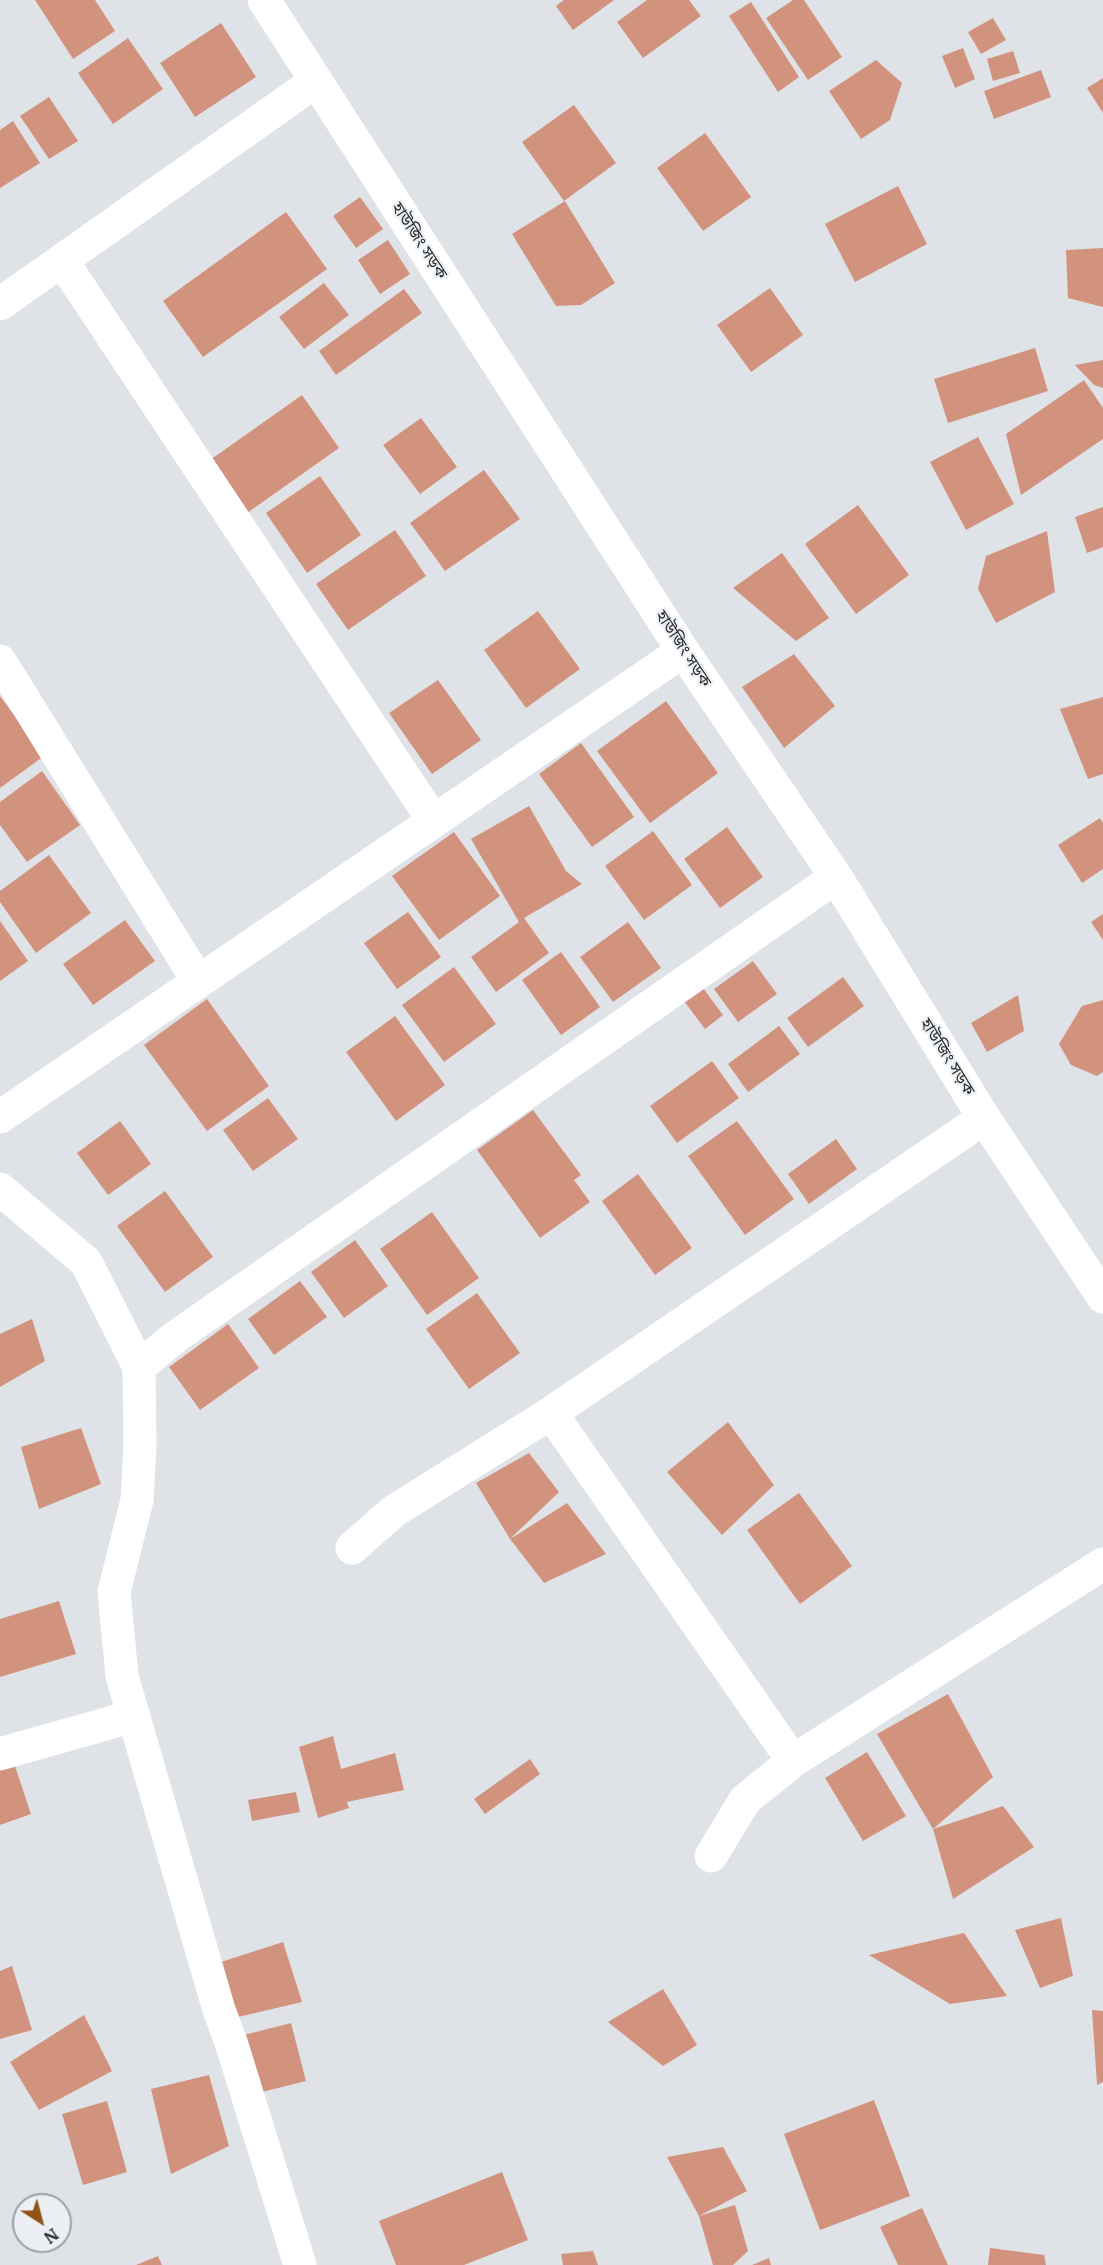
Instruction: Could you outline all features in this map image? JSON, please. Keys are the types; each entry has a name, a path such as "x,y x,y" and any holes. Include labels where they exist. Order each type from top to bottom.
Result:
{"street":[{"name":"হাউজিং সড়ক","path":"264,0 683,651 836,877 984,1118 1103,1297"},
{"path":"0,304 63,262 316,81"},
{"path":"63,262 433,820"},
{"path":"0,1117 683,651"},
{"path":"0,661 198,981"},
{"path":"139,1367 184,1331 836,877"},
{"path":"352,1548 394,1511 551,1413 984,1118"},
{"path":"0,1190 86,1262 139,1367 140,1446 137,1500 114,1592 122,1676 219,2010 300,2265"},
{"path":"551,1413 793,1761"},
{"path":"711,1856 745,1800 793,1761 1103,1564"},
{"path":"0,1754 134,1716"}],"building":[{"path":"35,0 95,0 115,31 73,59"},
{"path":"564,0 614,0 573,30 556,6"},
{"path":"647,0 689,0 701,16 643,58 617,22"},
{"path":"793,0 804,0 842,57 808,80 766,18"},
{"path":"751,2 799,77 778,92 729,16"},
{"path":"993,18 1006,40 981,54 968,32"},
{"path":"221,23 256,77 195,117 160,63"},
{"path":"128,38 163,89 113,124 78,73"},
{"path":"963,48 975,79 955,88 942,56"},
{"path":"1013,51 1020,73 993,81 987,59"},
{"path":"876,60 902,83 890,120 861,139 829,91"},
{"path":"1041,70 1051,97 994,119 984,91"},
{"path":"1103,78 1103,113 1087,88"},
{"path":"49,97 78,141 49,159 20,116"},
{"path":"574,105 616,163 564,201 522,142"},
{"path":"13,121 40,163 0,188 0,130"},
{"path":"705,133 751,197 703,231 657,168"},
{"path":"898,186 927,244 855,282 825,224"},
{"path":"360,197 383,229 356,248 333,216"},
{"path":"565,201 615,283 581,305 556,306 512,234"},
{"path":"286,212 327,269 203,357 163,301"},
{"path":"388,240 410,274 380,294 358,260"},
{"path":"1103,248 1103,307 1068,298 1066,250"},
{"path":"324,283 349,315 304,349 279,317"},
{"path":"770,288 803,335 751,372 717,325"},
{"path":"404,289 422,313 336,375 319,351"},
{"path":"1035,348 1048,391 948,423 934,379"},
{"path":"1103,360 1103,388 1094,385 1075,365"},
{"path":"1084,380 1103,408 1103,439 1021,495 1006,434"},
{"path":"302,395 339,448 240,518 203,465"},
{"path":"421,418 457,467 420,494 383,445"},
{"path":"978,437 1014,504 966,530 930,462"},
{"path":"484,470 520,519 445,571 410,523"},
{"path":"320,476 361,535 307,573 266,513"},
{"path":"858,505 909,575 856,614 805,544"},
{"path":"1103,507 1103,547 1087,553 1075,517"},
{"path":"395,530 426,576 348,630 316,584"},
{"path":"1047,531 1055,592 996,623 978,589 986,556"},
{"path":"782,553 829,618 796,641 733,588"},
{"path":"538,611 580,669 526,708 484,650"},
{"path":"794,654 835,706 784,748 742,687"},
{"path":"438,680 481,740 432,774 389,713"},
{"path":"0,696 44,756 0,788"},
{"path":"1103,697 1103,774 1088,779 1060,709"},
{"path":"666,701 718,773 650,823 597,751"},
{"path":"581,743 634,817 592,847 539,774"},
{"path":"42,771 80,825 27,862 0,825 0,802"},
{"path":"529,806 566,871 582,884 524,918 549,953 496,992 471,957 519,922 471,839"},
{"path":"1100,818 1103,823 1103,869 1082,883 1058,845"},
{"path":"727,827 763,877 720,908 684,859"},
{"path":"653,831 692,885 644,920 605,866"},
{"path":"454,832 500,896 439,940 392,876"},
{"path":"49,855 91,913 36,953 0,902 0,891"},
{"path":"408,912 441,957 397,989 364,943"},
{"path":"1103,914 1103,940 1091,922"},
{"path":"125,920 155,961 93,1005 63,964"},
{"path":"0,921 28,961 0,981"},
{"path":"628,922 661,968 613,1002 580,957"},
{"path":"561,952 600,1007 561,1035 522,980"},
{"path":"753,961 777,994 738,1022 714,989"},
{"path":"454,967 496,1024 444,1062 402,1005"},
{"path":"843,977 864,1006 808,1047 787,1018"},
{"path":"703,988 723,1015 705,1029 684,1001"},
{"path":"1018,995 1024,1031 987,1052 971,1023"},
{"path":"207,999 269,1086 207,1131 144,1045"},
{"path":"1103,1000 1103,1072 1097,1076 1071,1065 1059,1044 1082,1006"},
{"path":"395,1016 445,1085 396,1121 346,1052"},
{"path":"779,1026 800,1054 748,1092 728,1064"},
{"path":"712,1061 739,1098 677,1143 650,1106"},
{"path":"268,1098 298,1139 253,1171 223,1130"},
{"path":"533,1110 581,1175 574,1180 590,1202 540,1238 477,1150"},
{"path":"120,1121 151,1164 108,1195 77,1153"},
{"path":"737,1121 794,1199 745,1235 688,1156"},
{"path":"836,1139 857,1169 809,1204 788,1174"},
{"path":"638,1174 692,1248 655,1275 602,1201"},
{"path":"165,1191 213,1257 165,1292 117,1226"},
{"path":"432,1212 479,1278 427,1315 380,1249"},
{"path":"355,1240 388,1286 344,1318 311,1272"},
{"path":"300,1281 327,1317 274,1355 248,1319"},
{"path":"477,1293 520,1353 469,1389 426,1329"},
{"path":"32,1319 45,1361 0,1387 0,1334"},
{"path":"228,1324 259,1368 200,1410 169,1367"},
{"path":"728,1422 774,1485 722,1535 667,1472"},
{"path":"81,1428 101,1484 39,1509 21,1447"},
{"path":"529,1453 559,1492 510,1539 476,1483"},
{"path":"799,1493 852,1566 800,1604 747,1530"},
{"path":"567,1503 606,1554 544,1583 510,1539"},
{"path":"59,1601 76,1654 0,1677 0,1619"},
{"path":"948,1694 993,1777 933,1829 877,1734"},
{"path":"333,1736 341,1769 395,1753 404,1790 347,1802 349,1808 318,1818 299,1747"},
{"path":"867,1752 906,1816 863,1841 825,1778"},
{"path":"530,1759 540,1774 485,1814 474,1799"},
{"path":"13,1760 31,1814 0,1825 0,1765"},
{"path":"296,1792 300,1812 252,1821 248,1800"},
{"path":"1003,1806 1034,1847 953,1899 933,1829"},
{"path":"1061,1918 1073,1976 1040,1988 1015,1930"},
{"path":"964,1933 1007,1996 950,2004 869,1955"},
{"path":"283,1942 302,2002 234,2018 218,1963"},
{"path":"12,1966 32,2030 0,2039 0,1971"},
{"path":"663,1989 697,2045 663,2066 608,2022"},
{"path":"1092,2010 1103,2011 1103,2082 1097,2085"},
{"path":"84,2015 112,2071 39,2110 10,2062"},
{"path":"291,2023 306,2081 258,2093 244,2035"},
{"path":"209,2075 229,2146 171,2174 151,2089"},
{"path":"874,2100 910,2196 820,2230 784,2134"},
{"path":"107,2101 127,2172 83,2185 62,2114"},
{"path":"723,2147 747,2191 699,2216 667,2157"},
{"path":"502,2172 528,2240 464,2265 396,2265 379,2221"},
{"path":"735,2205 748,2251 733,2265 713,2265 699,2216"},
{"path":"922,2208 948,2265 898,2265 880,2227"},
{"path":"990,2248 1044,2255 1046,2265 988,2265"},
{"path":"593,2251 598,2265 563,2265 561,2254"},
{"path":"158,2256 162,2265 136,2265"},
{"path":"769,2258 771,2265 752,2265"}]}
